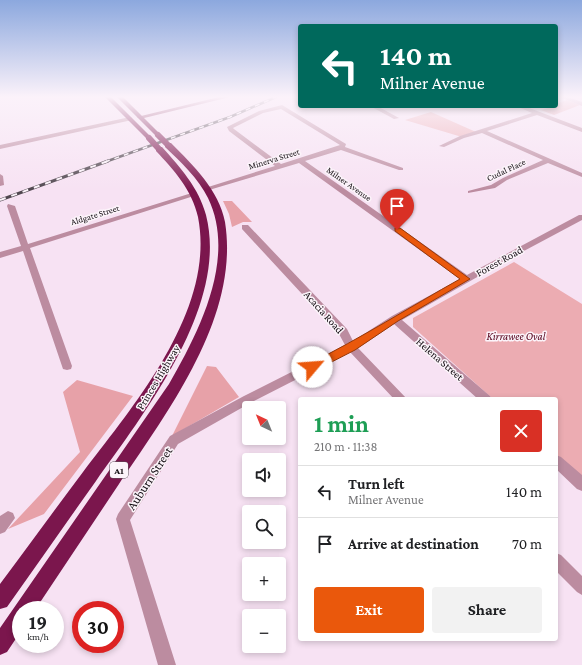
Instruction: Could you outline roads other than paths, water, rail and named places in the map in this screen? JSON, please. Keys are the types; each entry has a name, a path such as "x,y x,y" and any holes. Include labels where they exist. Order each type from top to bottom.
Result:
{"highway":[{"name":"Princes Highway","path":"0,600 159,380 180,340 197,300 204,257 201,191 182,174 139,128"},
{"name":"Princes Highway","path":"30,601 170,395 206,325 219,279 222,243 219,216 201,191 191,168 151,128"},
{"path":"0,644 12,627"}],"street":[{"path":"0,147 82,128"},
{"path":"231,128 231,130 280,167"},
{"path":"314,128 343,147 401,170"},
{"path":"442,146 462,137 491,128"},
{"path":"482,131 582,175"},
{"name":"Minerva Street","path":"201,191 343,147"},
{"name":"Milner Avenue","path":"299,160 466,279"},
{"name":"Cudal Place","path":"470,192 493,188 505,179 549,160"},
{"path":"0,176 2,184"},
{"name":"Aldgate Street","path":"0,255 201,191"},
{"path":"11,206 67,366"},
{"name":"Forest Road","path":"248,399 351,347 395,319 466,279 582,217"},
{"name":"Acacia Road","path":"244,227 343,332 351,347 399,397"},
{"name":"Helena Street","path":"395,319 484,397"},
{"name":"Auburn Street","path":"167,665 122,519 174,440 248,399"},
{"path":"558,463 582,484"},
{"path":"558,562 582,587"}],"railway":[{"path":"105,162 199,128"},
{"path":"0,200 108,161"}],"park label":[{"name":"Kirrawee Oval","path":"516,336"}]}
